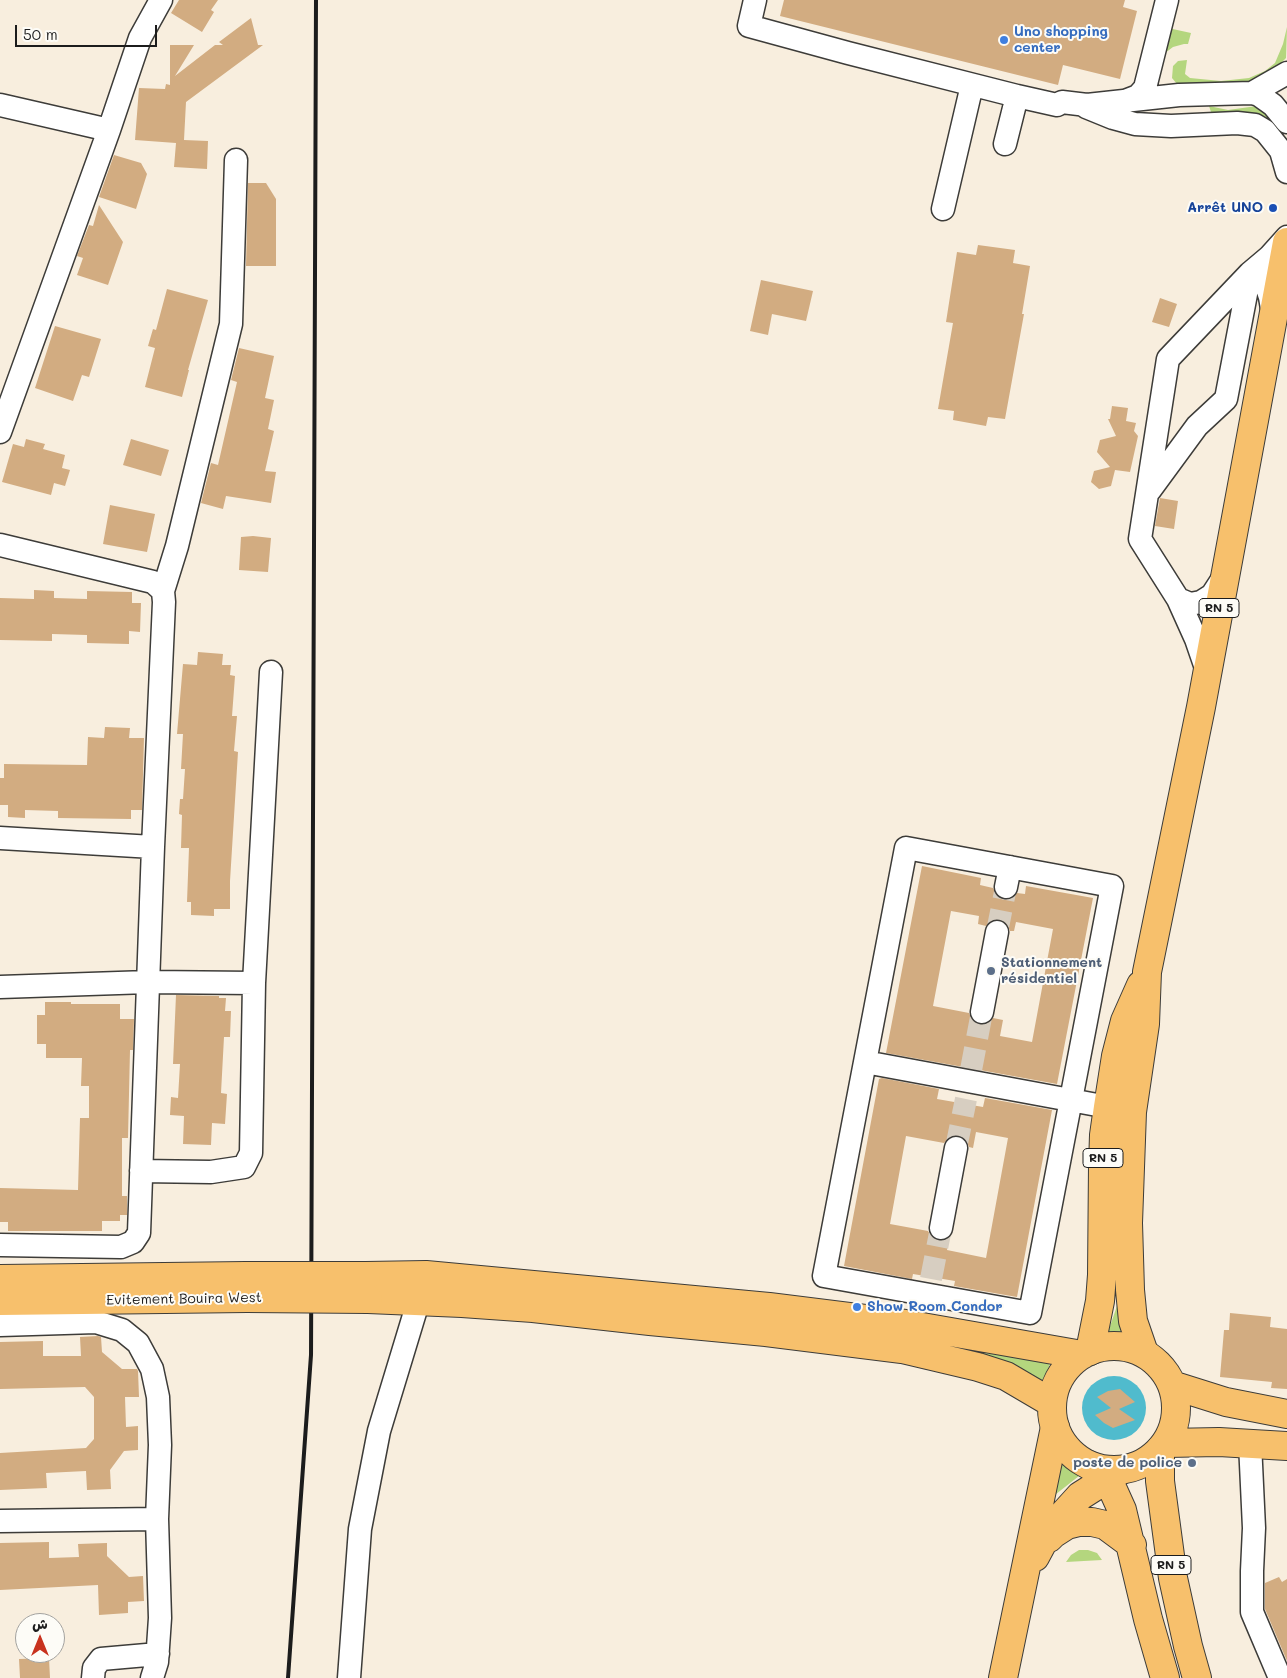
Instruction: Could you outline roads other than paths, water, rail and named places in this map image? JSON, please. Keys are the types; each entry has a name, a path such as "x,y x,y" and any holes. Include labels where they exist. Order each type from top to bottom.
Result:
{"main road":[{"name":"RN 5","path":"1144,1353 1133,1321 1128,1223 1132,1112 1145,1024 1147,972 1207,671 1287,242"},
{"name":"RN 5","path":"1086,1353 1100,1301 1104,1135 1116,1056 1125,1021 1147,972"},
{"path":"367,1287 426,1275 769,1307 905,1324 1031,1326 1086,1353"},
{"name":"Evitement Bouira West","path":"0,1279 246,1287 367,1287"},
{"name":"Evitement Bouira West","path":"0,1302 128,1299 246,1287"},
{"path":"367,1287 420,1301 533,1308 766,1332 902,1349 978,1367 1006,1376 1053,1415 1060,1439 1068,1450 1078,1458 1106,1472"},
{"path":"1003,1678 1053,1415 1055,1388 1071,1364 1086,1353 1108,1346 1126,1347 1144,1353 1166,1372 1172,1385 1176,1399 1177,1414 1173,1429 1163,1446 1150,1460 1136,1466 1106,1472 1080,1496 1050,1529 1038,1551 1020,1593"},
{"path":"1172,1385 1226,1402 1287,1414"},
{"path":"1163,1446 1219,1442 1287,1446"},
{"name":"RN 5","path":"1163,1446 1160,1481 1172,1570 1197,1678"},
{"name":"RN 5","path":"1106,1472 1122,1510 1132,1545 1148,1619 1165,1678"},
{"path":"1038,1551 1053,1534 1067,1525 1079,1522 1105,1525 1132,1545"}],"street":[{"path":"0,432 109,130 140,38 161,0"},
{"path":"755,0 749,26 972,85 1057,105 1062,102 1124,112 1171,126 1237,123 1255,125 1265,131 1280,151 1287,172"},
{"path":"1124,112 1145,88 1167,0"},
{"path":"1152,61 1154,74 1159,83 1167,92 1179,95"},
{"path":"1252,93 1287,73"},
{"path":"943,209 972,85"},
{"path":"1124,112 1151,98 1179,95 1252,93 1260,95 1273,105 1287,122"},
{"path":"1005,144 1017,96"},
{"path":"0,105 109,130"},
{"path":"0,1245 121,1247 133,1242 139,1233 163,591 177,546 231,324 236,160"},
{"path":"1207,671 1196,639 1178,599 1140,539 1168,358 1287,237"},
{"path":"1250,273 1267,288 1273,314"},
{"path":"1147,495 1197,426 1226,398 1250,273"},
{"path":"0,545 153,582 163,591"},
{"path":"1178,599 1190,604 1201,602 1212,595 1225,575"},
{"path":"141,1171 211,1172 244,1167 251,1153 254,983 271,672"},
{"path":"0,838 153,847"},
{"path":"906,848 1008,877 1112,886 1031,1326 930,1287 824,1276 864,1062 906,848"},
{"path":"982,1012 998,932"},
{"path":"0,987 148,982 254,983"},
{"path":"864,1062 969,1084 1108,1107"},
{"path":"941,1228 956,1148"},
{"path":"349,1678 360,1529 379,1431 420,1301 426,1275"},
{"path":"122,1330 128,1318 128,1299"},
{"path":"0,1325 96,1322 122,1330 138,1344 152,1369 158,1397 160,1445 157,1519 160,1618 158,1654 152,1678"},
{"path":"1250,1443 1254,1528 1252,1612 1280,1678"},
{"path":"0,1521 157,1519"},
{"path":"93,1678 94,1668 101,1659 158,1654"}],"water":[{"path":"1114,1376 1132,1382 1140,1390 1146,1408 1140,1426 1132,1434 1114,1440 1096,1434 1088,1426 1082,1408 1088,1390 1096,1382"}],"tunnel":[{"path":"997,932 1006,887"},
{"path":"971,1070 982,1012"},
{"path":"956,1148 966,1099"},
{"path":"931,1279 941,1228"}],"railway":[{"path":"288,1678 311,1355 316,0"}],"place":[{"name":"Uno shopping center","path":"1004,40"},
{"name":"Arrêt UNO","path":"1273,208"},
{"name":"Stationnement résidentiel","path":"991,971"},
{"name":"Show Room Condor","path":"857,1307"},
{"name":"poste de police","path":"1192,1463"}]}
